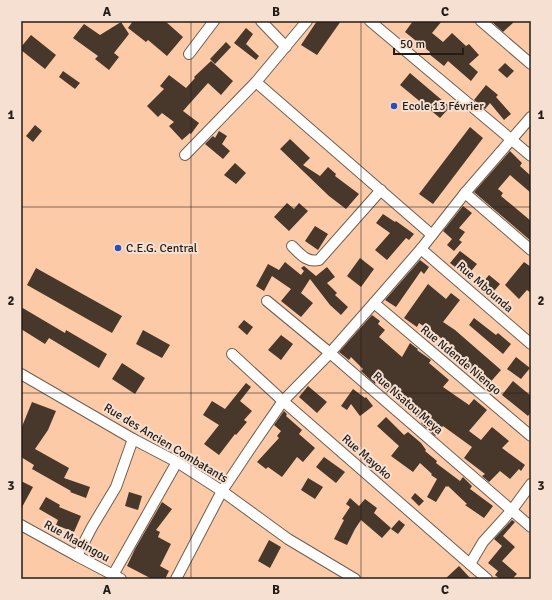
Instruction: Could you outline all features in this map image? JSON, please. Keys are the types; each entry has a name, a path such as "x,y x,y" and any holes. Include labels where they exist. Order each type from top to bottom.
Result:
{"street":[{"path":"189,54 214,21"},
{"path":"261,21 286,47"},
{"path":"186,155 256,82 307,21"},
{"path":"370,21 531,156"},
{"path":"481,21 531,64"},
{"path":"256,82 432,235"},
{"path":"176,579 222,491 283,401 330,353 374,303 421,249 464,193 531,117"},
{"path":"292,246 309,260 319,260 380,190"},
{"path":"464,193 531,250"},
{"name":"Rue Mbounda","path":"421,249 531,344"},
{"name":"Rue Nsatou Meya","path":"267,300 531,527"},
{"name":"Rue Ndende Niengo","path":"374,303 531,436"},
{"name":"Rue Mayoko","path":"232,354 283,401 486,579"},
{"name":"Rue des Ancien Combatants","path":"21,374 133,439 177,462 222,491 288,539 355,579"},
{"path":"77,556 92,527 116,487 133,439"},
{"path":"117,577 177,462"},
{"path":"470,564 483,542 512,510 531,484"},
{"name":"Rue Madingou","path":"21,524 117,577"}],"shaded area":[{"path":"21,21 531,21 531,579 21,579"}],"building":[{"path":"133,21 165,21 183,37 167,56 148,40 146,42 128,28"},
{"path":"317,21 341,21 317,55 301,45"},
{"path":"413,21 442,21 432,33 443,42 452,33 466,46 469,44 479,55 469,64 478,72 471,81 448,61 444,66 429,54 430,52 405,32"},
{"path":"491,21 515,21 503,32"},
{"path":"121,22 129,34 114,53 119,57 109,70 95,59 98,56 73,38 84,24 100,35"},
{"path":"246,28 253,34 246,44 259,56 256,60 234,43"},
{"path":"31,35 56,55 45,69 21,50 21,47"},
{"path":"226,42 231,47 215,64 210,59"},
{"path":"211,61 233,81 221,95 208,83 183,111 199,123 191,134 190,133 182,140 169,126 174,122 162,113 158,117 147,106 164,89 160,86 169,75 186,88 195,78 194,77"},
{"path":"505,63 514,71 507,78 498,70"},
{"path":"63,71 80,83 75,89 59,77"},
{"path":"410,73 450,107 440,118 400,85"},
{"path":"486,85 498,95 496,97 511,114 504,120 490,103 485,109 474,100"},
{"path":"35,125 42,131 33,142 26,136"},
{"path":"470,127 483,138 433,204 419,194"},
{"path":"219,131 227,136 222,144 230,151 223,159 205,144 213,136 215,138"},
{"path":"290,139 310,158 303,165 320,176 328,167 336,174 335,176 359,194 346,209 329,196 280,149"},
{"path":"510,151 522,163 520,166 531,176 531,193 510,175 498,189 503,193 501,196 531,221 531,241 474,192"},
{"path":"235,163 246,173 236,184 224,175"},
{"path":"287,203 294,209 299,203 308,211 289,231 274,217"},
{"path":"463,206 472,213 459,228 465,232 459,240 462,242 454,251 447,245 452,239 443,231"},
{"path":"383,214 414,234 409,240 406,238 387,260 375,250 390,233 376,223"},
{"path":"315,226 328,234 318,250 305,241"},
{"path":"460,251 477,264 467,276 450,263"},
{"path":"360,258 374,269 361,287 347,276"},
{"path":"420,260 429,267 424,274 421,271 396,307 385,300"},
{"path":"285,262 301,275 304,271 301,268 304,266 316,276 327,267 335,277 327,283 337,293 335,295 348,307 341,315 330,305 310,279 301,293 313,303 301,317 281,301 291,289 272,276 264,291 256,286 268,264 279,270"},
{"path":"524,262 531,267 531,293 527,290 519,299 505,285"},
{"path":"36,268 122,316 112,333 27,285"},
{"path":"489,275 500,284 489,297 478,288"},
{"path":"428,284 446,299 451,293 460,300 443,322 455,330 501,370 487,386 446,351 451,345 419,323 417,327 404,318"},
{"path":"21,307 65,333 66,330 107,354 99,368 49,338 45,344 21,329"},
{"path":"372,315 380,321 378,324 385,330 379,337 402,357 410,343 431,360 429,363 449,380 443,387 469,405 474,399 487,410 469,431 481,440 492,427 509,441 502,448 525,465 521,471 519,469 510,479 500,471 489,482 482,476 485,474 464,458 472,447 443,426 435,436 421,423 423,422 361,371 363,369 351,357 349,360 339,352"},
{"path":"474,318 496,335 498,333 511,344 503,354 469,325"},
{"path":"244,320 253,327 247,335 238,327"},
{"path":"143,330 170,345 162,358 136,344"},
{"path":"281,335 293,344 281,360 268,350"},
{"path":"516,357 530,368 521,379 507,369"},
{"path":"122,363 145,378 135,394 112,379"},
{"path":"513,381 531,396 531,412 528,416 502,395"},
{"path":"246,383 251,387 240,401 252,411 244,420 247,422 236,435 235,434 219,455 204,444 219,425 203,415 212,401 225,409"},
{"path":"308,386 327,402 317,413 299,397"},
{"path":"353,389 365,398 366,397 373,406 360,416 351,404 347,410 341,406"},
{"path":"32,402 56,411 48,430 35,449 69,468 64,478 90,487 86,498 70,492 71,491 32,469 34,465 21,457 21,429"},
{"path":"284,411 287,414 286,416 302,430 299,434 315,448 303,462 297,457 282,477 268,467 266,469 257,462 279,438 277,436 281,431 274,425"},
{"path":"386,417 404,435 408,432 421,443 426,450 425,451 437,461 436,463 460,481 463,477 472,486 470,489 493,506 484,518 465,505 467,504 448,486 446,486 436,502 427,497 437,479 420,463 413,472 391,456 399,446 377,426"},
{"path":"324,457 345,472 336,483 316,467"},
{"path":"308,478 323,487 315,499 301,490"},
{"path":"21,481 33,487 21,509"},
{"path":"129,492 142,496 138,510 125,506"},
{"path":"415,493 424,501 419,506 411,498"},
{"path":"46,497 60,505 59,507 81,516 74,532 56,525 58,520 39,509"},
{"path":"350,498 359,506 365,499 377,508 374,513 391,528 382,538 361,520 347,545 334,539 344,520 342,519 350,507 346,504"},
{"path":"162,502 172,509 156,530 160,532 158,537 171,544 160,566 169,571 165,579 152,579 127,566"},
{"path":"399,520 405,525 398,534 391,529"},
{"path":"512,520 515,522 503,536 515,547 502,561 517,574 512,579 500,579 495,575 498,571 488,563 502,546 494,539"},
{"path":"269,540 281,547 270,568 258,561"},
{"path":"459,566 471,579 445,579"}],"place":[{"name":"Ecole 13 Février","path":"394,106"},
{"name":"C.E.G. Central","path":"118,248"}]}
